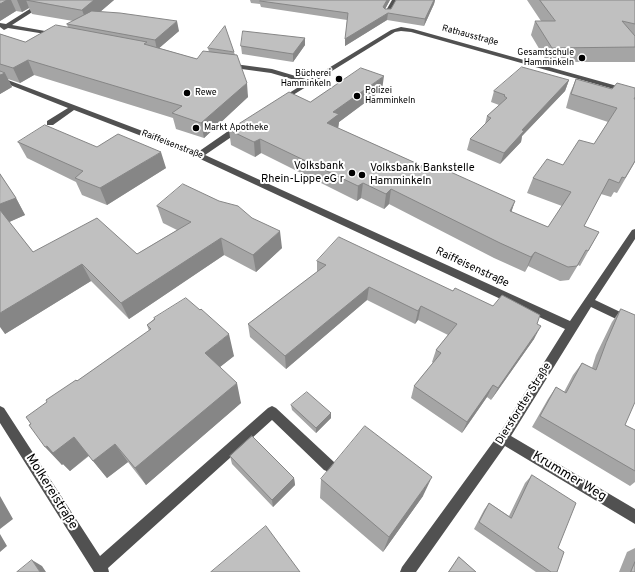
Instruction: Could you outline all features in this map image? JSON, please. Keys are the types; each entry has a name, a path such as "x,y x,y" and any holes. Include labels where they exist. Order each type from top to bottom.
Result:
{"street":[{"path":"0,31 4,26 48,0"},
{"path":"387,14 395,0"},
{"path":"4,26 61,36"},
{"name":"Rathausstraße","path":"271,107 393,31 401,29 411,30 635,93"},
{"path":"217,63 272,71 309,82"},
{"name":"Raiffeisenstraße","path":"0,79 199,155 338,224 572,327"},
{"path":"50,123 74,107"},
{"path":"199,155 245,124"},
{"name":"Diersfordter Straße","path":"407,572 503,438 572,327 635,233"},
{"path":"589,302 635,324"},
{"name":"Molkereistraße","path":"0,412 101,569"},
{"path":"101,569 272,412 329,466"},
{"name":"Krummer Weg","path":"503,438 635,517"}],"building":[{"path":"0,0 7,0 0,4"},
{"path":"26,0 94,0 82,10"},
{"path":"387,0 383,7 385,9 391,9 396,0 434,0 425,19 388,13 345,39 348,13 260,1"},
{"path":"540,0 635,0 635,24 622,21 635,36 635,47 552,48 535,21 555,21"},
{"path":"92,11 120,13 177,21 155,40 67,24"},
{"path":"56,25 147,42 144,44 197,59 203,51 237,55 247,83 201,123 172,113 182,106 28,60 13,68 0,64 0,34 25,42"},
{"path":"225,26 234,52 208,48"},
{"path":"243,31 305,38 293,54 241,46"},
{"path":"522,67 569,80 522,130 524,131 504,153 470,139 491,118 487,116 507,98 504,96 505,95 494,91"},
{"path":"361,68 384,76 333,112 339,114 327,123 429,169 435,165 515,201 510,211 548,227 571,192 533,178 547,159 563,165 579,140 594,144 617,108 571,94 576,79 612,89 617,83 635,88 635,161 625,178 622,177 619,183 609,179 584,226 599,232 577,266 568,267 535,252 531,257 391,189 386,194 363,183 358,186 260,139 254,142 229,130 289,92 310,102"},
{"path":"45,125 97,147 118,134 161,152 100,188 75,178 83,171 18,142"},
{"path":"0,174 16,198 0,204"},
{"path":"183,184 219,201 238,206 252,218 280,231 253,255 221,238 121,303 82,264 0,313 0,210 33,252 97,218 137,254 191,222 157,206"},
{"path":"339,237 453,291 455,288 493,306 502,295 540,315 537,324 541,326 498,388 493,385 467,422 414,386 441,353 436,350 457,324 421,306 418,311 369,287 285,356 248,324 326,265 317,261"},
{"path":"186,298 229,334 205,353 237,383 135,468 115,444 93,461 74,437 53,453 47,446 45,447 29,425 31,424 26,417 47,402 46,400 76,380 77,381 151,329 147,325 155,319 154,318"},
{"path":"621,309 635,315 635,402 625,425 635,430 635,471 540,416 556,387 566,393 582,363 596,370"},
{"path":"307,392 331,413 316,428 291,405"},
{"path":"365,426 432,477 389,537 321,479"},
{"path":"252,436 294,478 272,500 230,456"},
{"path":"532,475 576,503 558,548 564,552 557,572 551,572 479,522 489,503 511,518"},
{"path":"266,526 300,572 211,572"},
{"path":"459,557 476,572 449,572"},
{"path":"32,560 40,572 17,572"},
{"path":"635,562 635,572 631,572"}],"place":[{"name":"Gesamtschule Hamminkeln","path":"582,58"},
{"name":"Bücherei Hamminkeln","path":"339,79"},
{"name":"Rewe","path":"187,93"},
{"name":"Polizei Hamminkeln","path":"357,96"},
{"name":"Markt Apotheke","path":"196,128"},
{"name":"Volksbank Rhein-Lippe eG r","path":"352,173"},
{"name":"Volksbank Bankstelle Hamminkeln","path":"362,175"}]}
